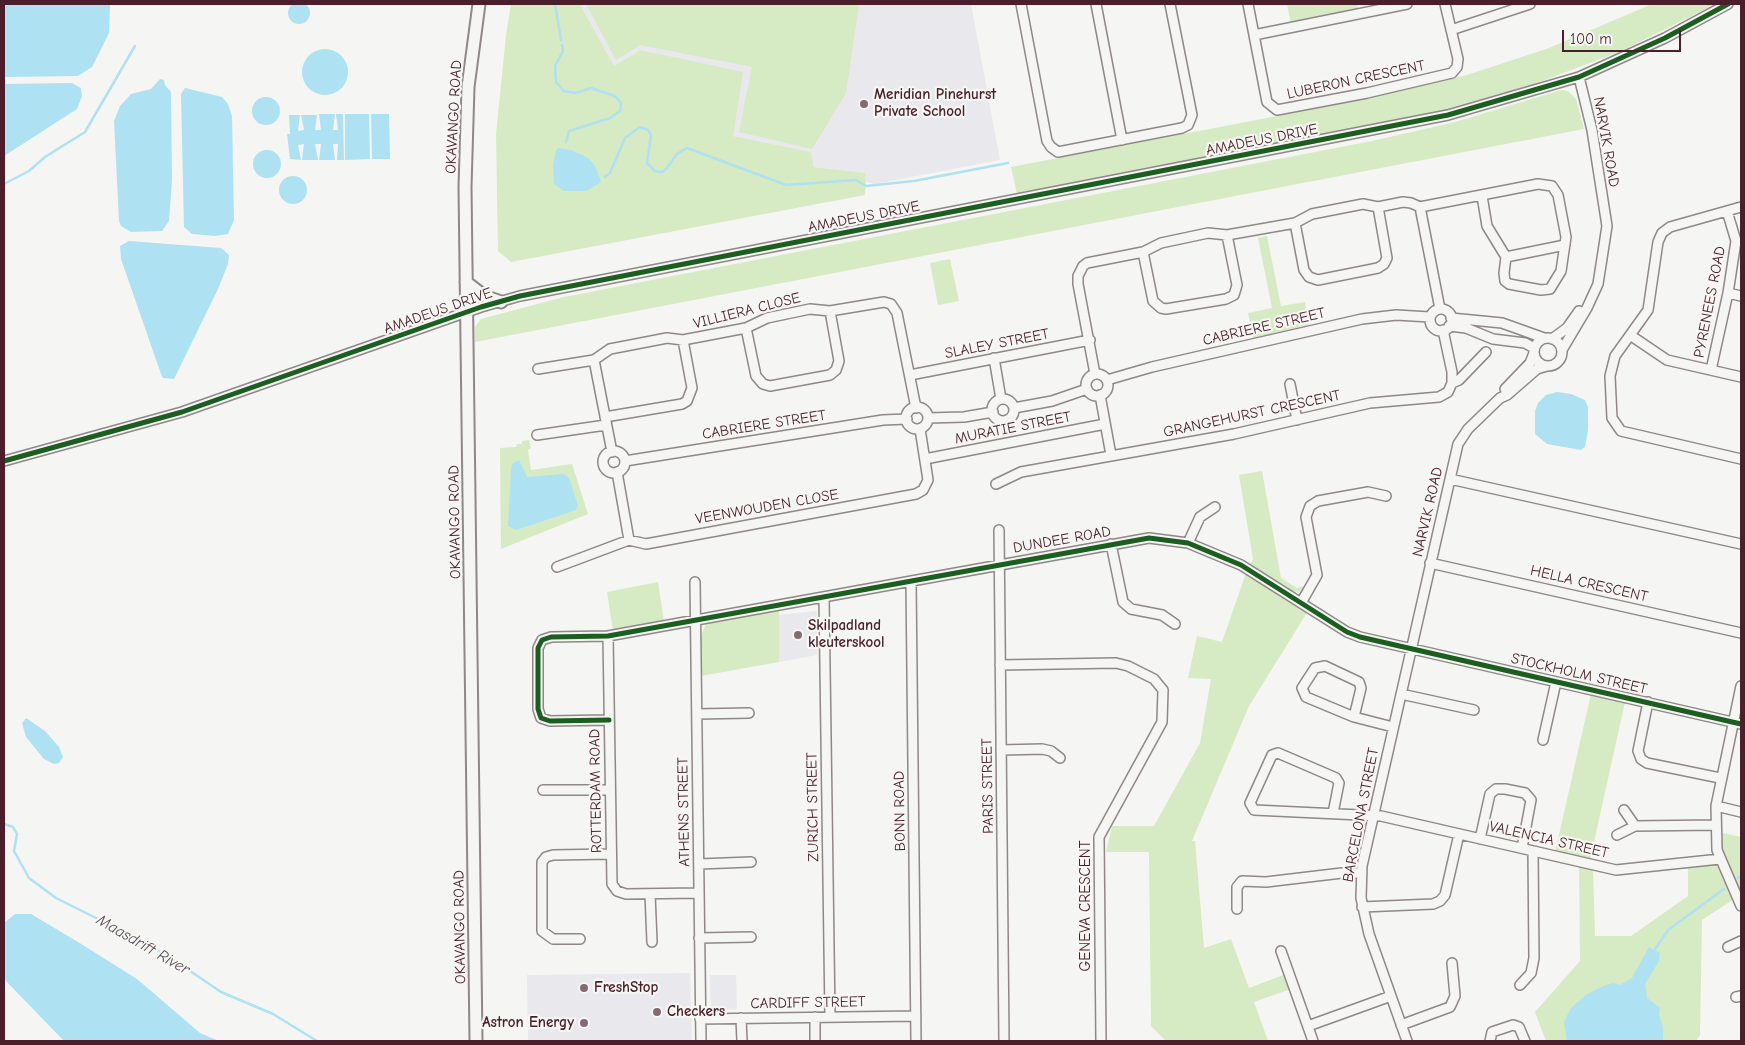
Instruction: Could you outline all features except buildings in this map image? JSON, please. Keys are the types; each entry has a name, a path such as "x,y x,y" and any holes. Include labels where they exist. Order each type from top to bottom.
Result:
{"main road":[{"name":"OKAVANGO ROAD","path":"476,1041 466,313 466,149 468,87 479,4"},
{"path":"466,282 484,296 501,302"}],"street":[{"path":"1021,4 1047,141 1051,148 1060,152 1182,128 1191,120 1170,4"},
{"path":"1096,4 1122,140"},
{"name":"LUBERON CRESCENT","path":"1248,4 1267,102 1277,110 1367,93 1449,74 1456,69 1458,62 1445,4"},
{"path":"1254,35 1407,4"},
{"path":"1451,30 1530,4"},
{"name":"AMADEUS DRIVE","path":"4,461 182,412 501,302 587,283 1406,125 1470,109 1579,77 1640,50 1728,4"},
{"name":"NARVIK ROAD","path":"1562,350 1598,284 1602,269 1607,226 1592,130 1579,77"},
{"path":"1095,374 1078,284 1078,276 1082,267 1087,263 1143,252 1161,243 1208,233 1227,235 1295,223 1312,214 1363,204 1378,207 1406,202 1420,207 1538,184 1552,186 1558,195 1565,231 1565,245 1560,274 1554,285 1547,290 1506,282 1504,277 1506,257 1487,226 1482,196"},
{"path":"1295,223 1304,270 1309,278 1318,280 1378,268 1384,264 1387,258 1378,207"},
{"path":"1420,207 1440,309"},
{"path":"1741,207 1670,226 1662,233 1658,242 1649,306 1615,356 1610,372 1612,418 1617,428 1625,433 1741,459"},
{"name":"PYRENEES ROAD","path":"1711,370 1728,293 1736,241 1728,211"},
{"path":"1143,252 1153,298 1161,308 1166,310 1226,299 1234,295 1237,286 1227,235"},
{"path":"1506,257 1565,245"},
{"path":"1728,293 1741,296"},
{"name":"NARVIK ROAD","path":"1548,338 1560,334 1590,300"},
{"name":"VILLIERA CLOSE","path":"538,369 594,360 610,348 667,338 683,340 746,328 767,318 810,309 830,311 878,302 888,303 898,313 916,408"},
{"path":"1448,325 1464,327 1493,339 1525,343 1534,350 1537,360 1547,366 1557,362 1562,350 1558,342 1548,338 1512,326 1487,321 1448,325 1434,328 1430,317 1440,309 1447,311 1448,325 1452,383"},
{"path":"746,328 756,376 763,384 770,386 830,375 836,370 839,361 830,311"},
{"name":"CABRIERE STREET","path":"1107,380 1152,367 1362,319 1396,315 1430,317"},
{"path":"1510,340 1512,326"},
{"path":"1630,335 1663,359 1741,377"},
{"path":"1534,350 1538,342 1548,338"},
{"path":"537,435 682,404 687,401 692,388 683,340"},
{"name":"SLALEY STREET","path":"910,375 1090,340"},
{"name":"NARVIK ROAD","path":"1411,649 1460,438 1500,398 1503,392 1530,363 1534,350"},
{"name":"GRANGEHURST CRESCENT","path":"996,484 1010,475 1021,472 1111,454 1125,454 1215,438 1370,403 1440,397 1448,392 1452,383 1459,380 1486,352"},
{"path":"994,358 1001,399"},
{"path":"594,360 612,452"},
{"name":"NARVIK ROAD","path":"1500,398 1507,395 1537,369 1547,366"},
{"path":"1095,374 1103,376 1107,380 1107,389 1100,395 1094,395 1087,389 1088,379 1095,374"},
{"path":"1290,384 1297,420"},
{"path":"1014,408 1052,401 1087,389"},
{"path":"1100,395 1111,454"},
{"path":"1001,399 1009,401 1014,408 1012,416 1006,420 999,420 993,412 994,404 1001,399"},
{"path":"916,408 923,409 928,418 926,425 920,429 911,427 907,418 908,412 916,408"},
{"path":"928,418 964,417 993,412"},
{"name":"CABRIERE STREET","path":"625,460 907,418"},
{"name":"MURATIE STREET","path":"925,459 1105,424"},
{"name":"VEENWOUDEN CLOSE","path":"557,567 629,540 646,544 916,494 923,490 928,480 920,429"},
{"path":"612,452 620,453 625,460 623,469 617,472 610,472 604,465 605,456 612,452"},
{"path":"617,472 629,540"},
{"path":"1450,479 1741,544"},
{"path":"1301,603 1314,582 1317,573 1306,517 1310,506 1318,501 1368,492 1386,496"},
{"path":"1188,543 1200,517 1215,507"},
{"name":"PARIS STREET","path":"999,530 1004,1041"},
{"name":"DUNDEE ROAD","path":"696,620 1149,538 1188,543 1241,565 1351,634 1411,649"},
{"path":"1111,544 1123,602 1131,609 1162,615 1175,624"},
{"name":"HELLA CRESCENT","path":"1430,563 1741,633"},
{"name":"BONN ROAD","path":"911,581 916,1041"},
{"name":"ATHENS STREET","path":"695,582 701,1041"},
{"name":"ZURICH STREET","path":"824,596 830,1017"},
{"path":"609,720 547,721 541,718 538,709 538,648 542,640 551,637 608,636 696,620"},
{"name":"ROTTERDAM ROAD","path":"608,636 611,880 615,889 622,894 699,893"},
{"name":"STOCKHOLM STREET","path":"1411,649 1737,723"},
{"name":"BARCELONA STREET","path":"1407,1041 1369,934 1360,890 1361,873 1411,649"},
{"name":"GENEVA CRESCENT","path":"1000,664 1116,663 1128,666 1154,679 1162,690 1164,712 1162,722 1098,837 1101,1041"},
{"path":"1354,717 1360,688 1359,682 1325,666 1318,666 1304,684 1303,694 1309,699 1354,717 1393,727"},
{"path":"1543,740 1556,682"},
{"path":"1741,686 1737,723 1720,778 1716,806 1716,845 1720,859 1741,906"},
{"path":"1401,694 1474,710"},
{"path":"1648,702 1638,751 1641,759 1647,763 1720,778"},
{"path":"697,714 748,713"},
{"path":"1001,750 1042,749 1051,751 1060,758"},
{"name":"VALENCIA STREET","path":"1333,813 1339,784 1336,778 1278,753 1272,754 1250,803 1252,809 1333,813 1374,815 1616,870 1720,859"},
{"path":"1480,839 1490,794 1496,789 1505,789 1525,794 1531,800 1522,848"},
{"path":"543,790 610,790"},
{"path":"1716,806 1741,812"},
{"path":"1624,810 1635,826"},
{"path":"1617,835 1635,826 1716,825"},
{"path":"1362,906 1433,904 1440,902 1445,895 1459,834"},
{"path":"1520,985 1531,973 1534,958 1533,851"},
{"path":"580,939 552,939 542,931 542,862 546,857 553,854 611,854"},
{"path":"698,864 751,862"},
{"path":"1237,908 1237,887 1242,881 1266,882 1342,873 1361,873"},
{"path":"650,894 652,942"},
{"path":"699,938 751,938"},
{"path":"1728,947 1741,941"},
{"path":"1281,951 1314,1041"},
{"path":"1401,1025 1447,1009 1453,1004 1456,990 1452,963"},
{"path":"1308,1026 1391,996"},
{"name":"CARDIFF STREET","path":"700,1019 916,1016"},
{"path":"815,1017 815,1041"},
{"path":"741,1018 742,1041"},
{"path":"1490,1041 1492,1032 1513,1025 1519,1027 1525,1041"}],"shaded area":[{"name":"Meridian Pinehurst Private School","path":"580,4 971,4 1000,160 875,184 866,182 866,173 814,167 811,152 733,136 671,57 640,50 614,66"},
{"name":"Skilpadland kleuterskool","path":"817,611 817,655 779,662 779,615"},
{"path":"690,973 692,1041 528,1041 527,975"},
{"path":"710,975 736,975 737,1009 711,1010"}],"green space":[{"path":"511,4 580,4 614,66 640,50 743,72 733,136 811,152 814,167 866,173 865,195 511,262 498,251 496,134"},
{"path":"586,4 859,4 846,93 812,149 739,132 752,67 640,45 616,60"},
{"path":"1287,4 1357,4 1359,12 1291,24"},
{"path":"1652,4 1716,4 1619,52 1529,86 1462,106 1372,126 1017,194 1011,167 1366,99 1467,75 1549,48"},
{"path":"1561,90 1568,91 1576,99 1584,129 475,342 475,327 481,319 564,297 1372,141 1455,122"},
{"path":"1267,236 1281,306 1305,302 1308,325 1253,338 1248,313 1272,308 1258,238"},
{"path":"950,259 959,301 938,305 930,263"},
{"path":"529,440 531,448 528,450 531,470 572,464 588,514 501,549 500,448 516,447 517,444 522,444 522,441"},
{"path":"1262,471 1281,578 1297,588 1305,586 1300,592 1292,591 1250,565 1253,559 1239,475"},
{"path":"1246,573 1308,611 1249,706 1192,841 1195,841 1204,948 1231,939 1249,988 1286,974 1291,989 1254,1002 1268,1041 1166,1041 1151,1026 1149,852 1106,852 1112,826 1154,826 1200,743 1211,679 1188,678 1197,636 1222,642"},
{"path":"658,582 664,622 613,631 607,592"},
{"path":"779,610 779,662 701,676 701,635 706,624"},
{"path":"1591,694 1625,702 1590,860 1555,852"},
{"path":"1719,832 1741,837 1741,897 1722,854"},
{"path":"1579,864 1593,868 1595,936 1631,936 1688,896 1688,866 1714,864 1722,870 1734,899 1702,920 1700,1035 1696,1041 1546,1041 1535,1012 1580,961"}],"water":[{"path":"299,2 307,5 310,13 307,21 299,24 291,21 288,13 291,5"},
{"path":"4,4 110,4 109,33 92,67 78,76 4,77"},
{"path":"325,49 338,53 344,59 348,72 344,85 338,91 325,95 312,91 306,85 302,72 306,59 312,53"},
{"path":"160,79 164,80 165,85 171,92 172,180 169,221 162,231 131,232 121,226 119,221 114,121 120,106 131,94 151,89"},
{"path":"72,83 81,88 82,96 77,109 4,156 4,84"},
{"path":"185,88 222,97 228,104 232,116 234,220 228,234 215,236 192,234 184,227 181,94"},
{"path":"266,97 276,101 280,111 276,121 266,125 256,121 252,111 256,101"},
{"path":"319,114 335,114 333,130 338,130 336,114 343,114 344,160 337,160 338,144 333,144 335,160 319,160 321,144 315,144 318,160 302,160 304,144 298,145 301,160 290,159 287,134 290,134 289,115 300,115 298,131 304,130 301,115 317,115 315,130 321,130"},
{"path":"345,114 369,114 370,159 345,160"},
{"path":"371,114 389,114 390,159 372,159"},
{"path":"558,148 571,150 588,158 595,166 601,182 586,191 564,191 554,184 553,165"},
{"path":"267,150 277,154 281,164 277,174 267,178 257,174 253,164 257,154"},
{"path":"293,176 303,180 307,190 303,200 293,204 283,200 279,190 283,180"},
{"path":"129,241 221,248 229,255 228,264 218,289 174,379 163,378 161,374 121,259 120,246"},
{"path":"1557,392 1571,394 1585,400 1588,407 1588,430 1585,447 1581,450 1547,444 1535,434 1535,411 1538,403 1546,395"},
{"path":"519,460 527,477 563,474 569,478 578,506 576,510 516,530 508,526 512,464"},
{"path":"26,718 45,731 59,747 63,757 59,763 54,764 44,759 26,737 22,723"},
{"path":"15,914 31,914 78,942 137,979 200,1033 219,1041 64,1041 4,979 4,923"},
{"path":"1649,947 1660,953 1659,961 1645,984 1647,998 1660,1008 1659,1015 1663,1027 1663,1041 1567,1041 1564,1022 1571,1008 1586,995 1603,986 1613,983 1620,985 1632,978"}],"waterway":[{"path":"555,4 561,40"},
{"path":"562,45 563,51 555,66 556,82 564,91 576,93 591,88 615,96 621,103 620,111 610,118 569,131 566,142"},
{"path":"4,184 29,171 45,157 85,132 135,46"},
{"path":"605,177 610,173 625,138 640,127 648,130 651,135 647,163 655,171 662,172 677,154 687,148 786,185 856,180 866,186 914,181 1008,163"},
{"name":"Maasdrift River","path":"4,824 13,827 17,834 14,851 29,878 56,898 136,938 171,958 221,992 273,1014 317,1041"},
{"path":"1655,949 1668,930 1724,889"}],"cycle path":[{"path":"4,461 182,412 481,307 520,296 1448,115 1579,77 1665,38 1728,4"},
{"path":"609,720 550,721 541,718 538,709 538,648 542,640 551,637 608,636 1149,538 1188,543 1241,565 1347,632 1360,637 1741,724"}],"place":[{"name":"Meridian Pinehurst Private School","path":"864,104"},
{"name":"Skilpadland kleuterskool","path":"798,635"},
{"name":"FreshStop","path":"584,988"},
{"name":"Checkers","path":"657,1012"},
{"name":"Astron Energy","path":"584,1023"}]}
